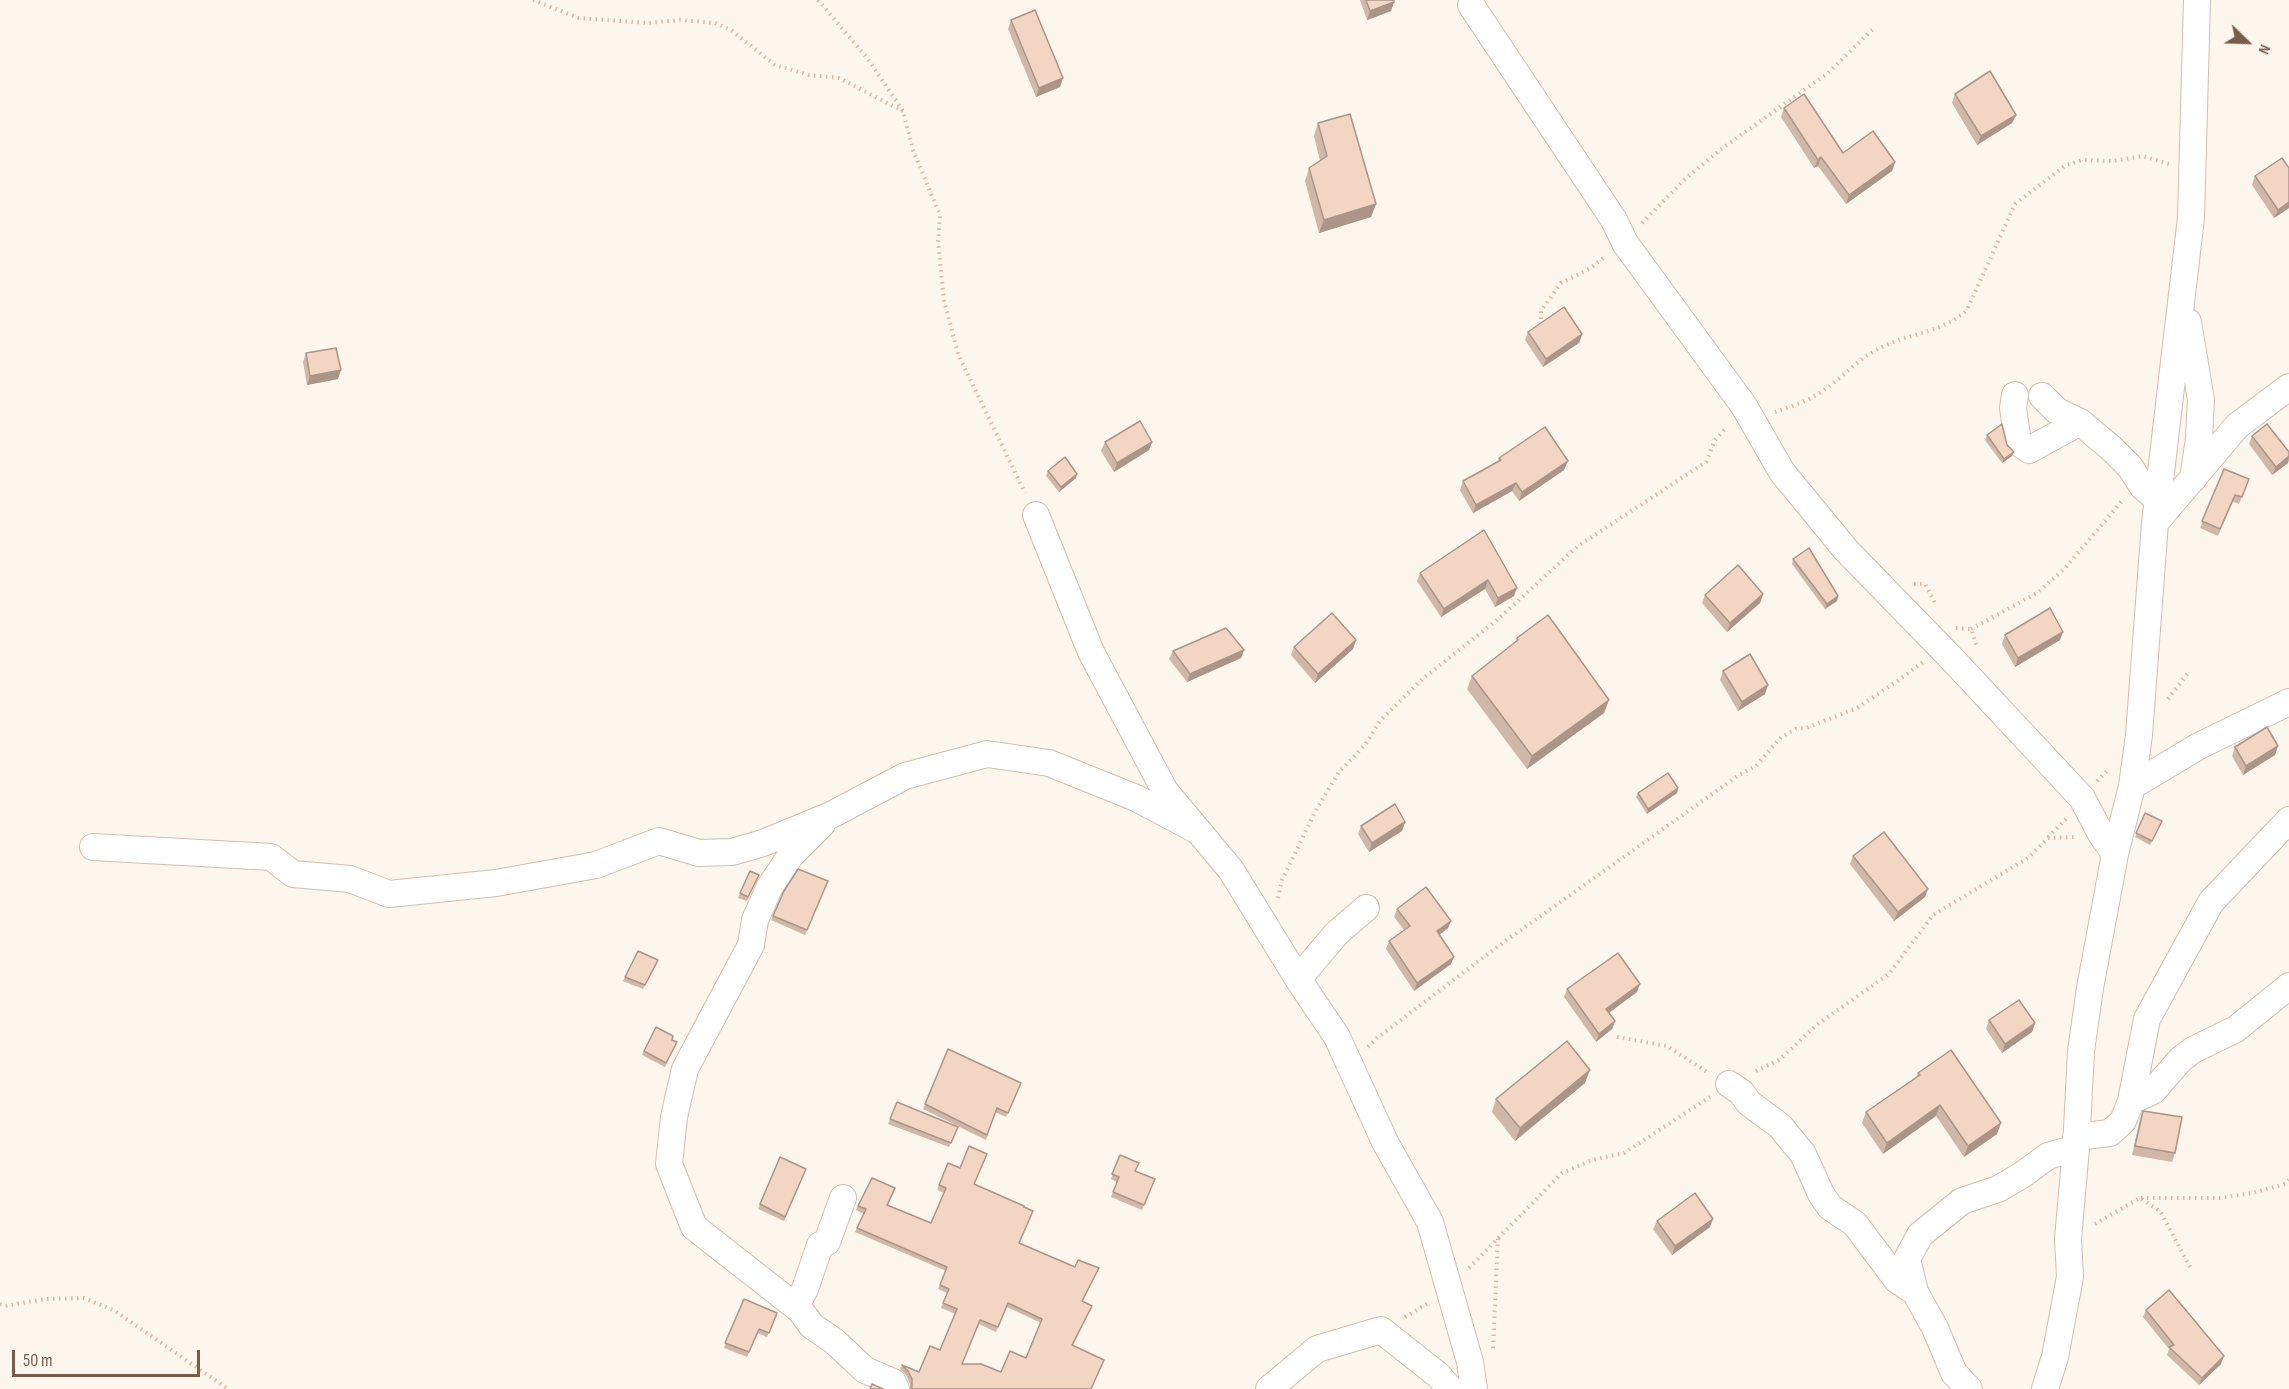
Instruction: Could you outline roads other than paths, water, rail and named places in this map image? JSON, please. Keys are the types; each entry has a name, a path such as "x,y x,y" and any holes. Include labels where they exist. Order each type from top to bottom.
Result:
{"street":[{"path":"2045,1389 2055,1357 2070,1277 2068,1239 2081,1051 2090,988 2115,854 2132,786 2139,735 2152,504 2191,218 2197,0"},
{"path":"1471,5 1614,220 1625,243 1748,413 1782,472 1846,550 1953,641 2082,798 2101,834 2115,854"},
{"path":"2183,284 2201,400 2199,438 2193,479"},
{"path":"2152,504 2193,479 2237,426 2289,387"},
{"path":"2015,395 2013,408 2018,442 2030,450 2080,422"},
{"path":"2042,396 2057,411 2080,422 2130,467 2152,504"},
{"path":"1036,515 1090,652 1165,791 1231,870 1270,935 1337,1037 1385,1142 1430,1222 1470,1362 1474,1389"},
{"path":"2132,786 2199,746 2289,702"},
{"path":"93,848 271,857 292,874 350,879 389,894 496,883 596,865 659,841 699,853 732,852 763,843 831,815 906,776 987,754 1049,763 1136,798 1198,831"},
{"path":"831,815 791,855 769,888 755,920 751,945 685,1069 674,1116 669,1164 694,1227 795,1306 812,1326 834,1341 865,1370 893,1382 896,1389"},
{"path":"1969,1389 1954,1373 1935,1328 1915,1292 1907,1259 1920,1236 1962,1201 1998,1189 2048,1156 2076,1142 2110,1133 2123,1121 2131,1101 2147,1019 2211,902 2289,820"},
{"path":"1298,979 1337,933 1366,908"},
{"path":"2131,1101 2153,1091 2180,1060 2193,1050 2236,1029 2289,986"},
{"path":"1729,1084 1741,1092 1749,1103 1780,1126 1803,1154 1821,1194 1830,1207 1855,1224 1897,1280 1915,1292"},
{"path":"795,1306 805,1289 820,1245 827,1242 832,1211"},
{"path":"1269,1389 1317,1349 1381,1330 1438,1375 1450,1389"}]}
